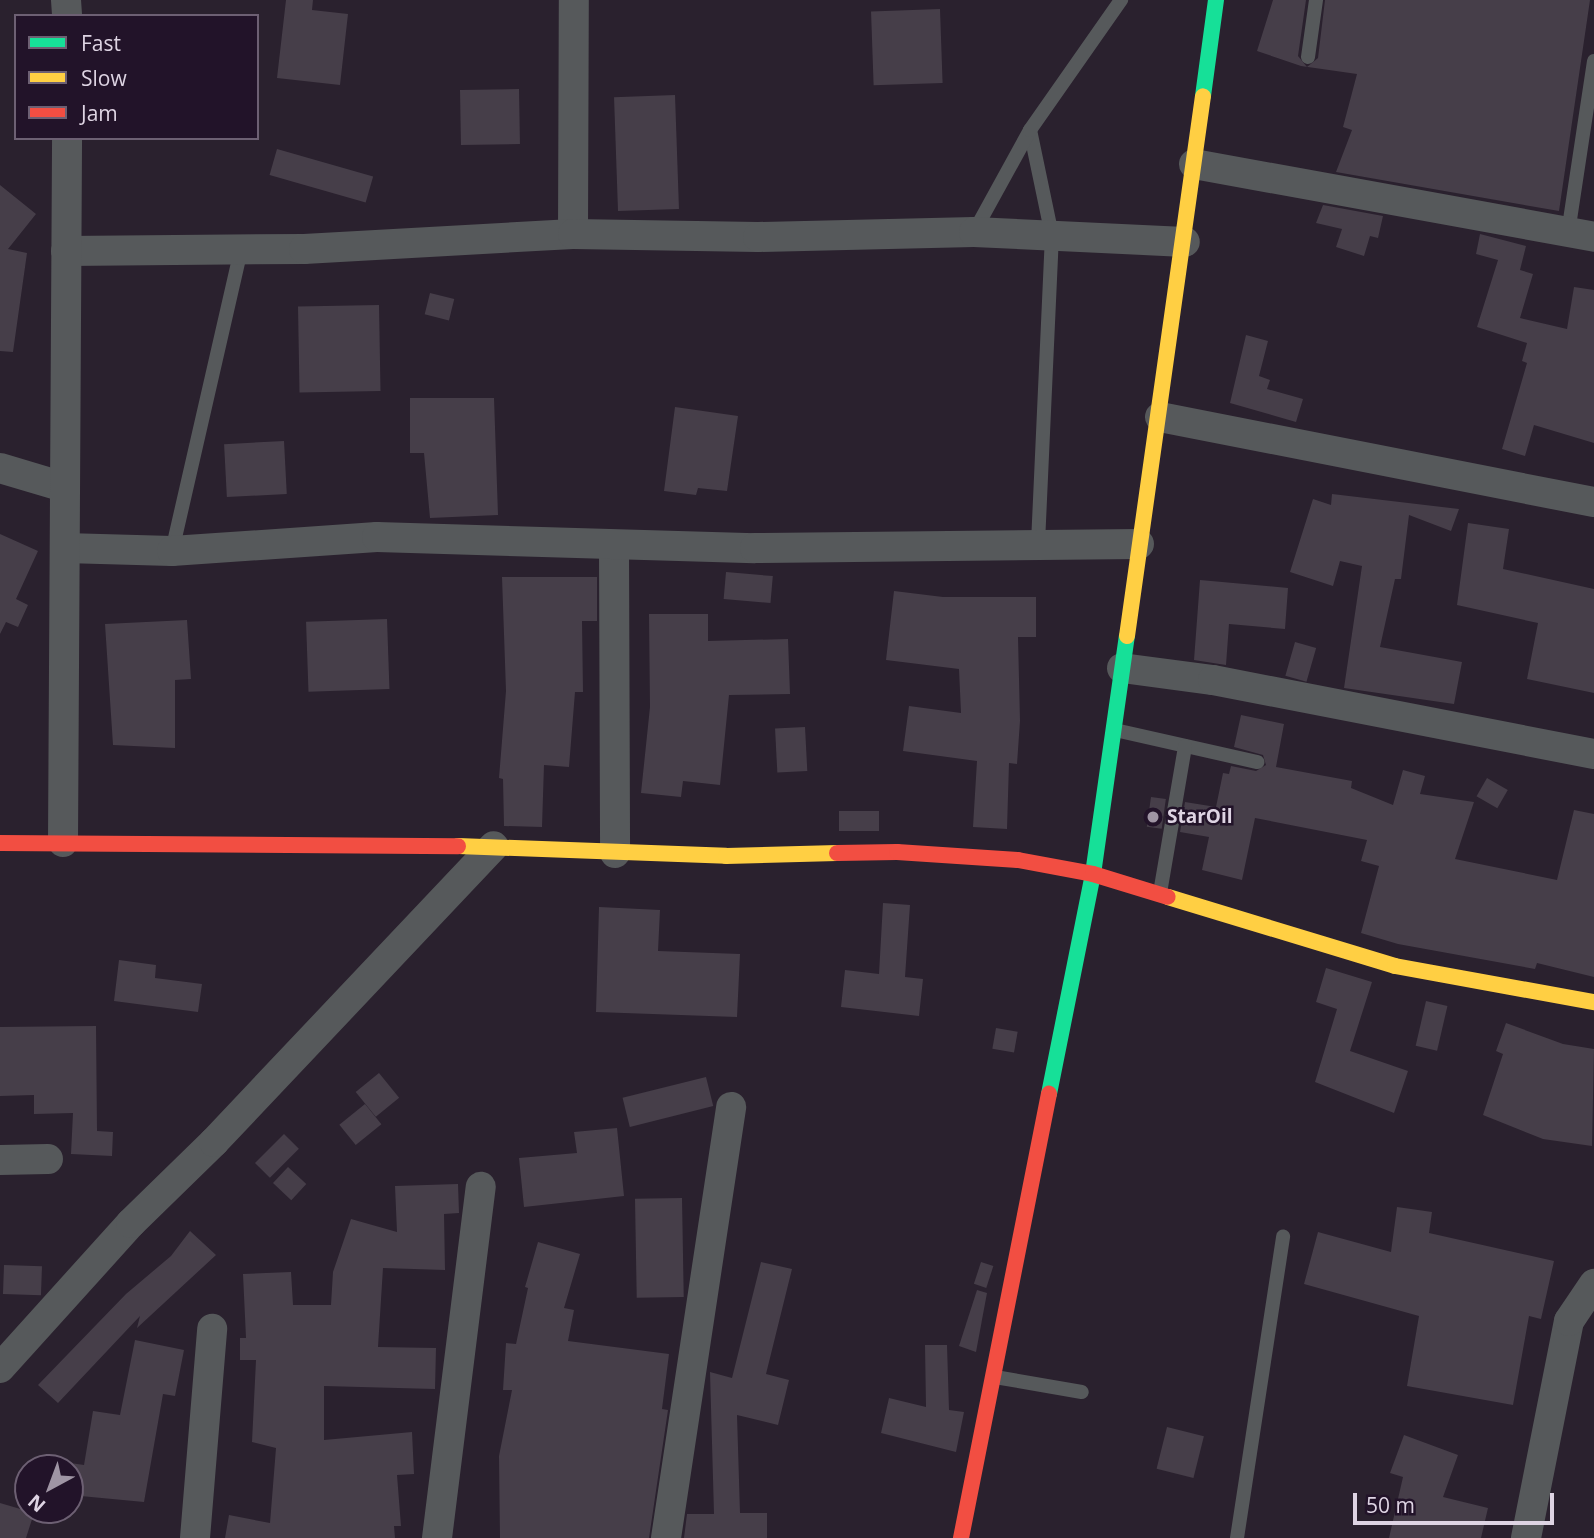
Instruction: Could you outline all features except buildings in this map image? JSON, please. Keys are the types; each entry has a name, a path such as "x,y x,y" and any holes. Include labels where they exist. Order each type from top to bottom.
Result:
{"street":[{"path":"573,234 574,0"},
{"path":"961,1538 990,1377 1039,1161 1093,874 1185,242 1216,0"},
{"path":"63,842 67,140"},
{"path":"1194,164 1581,235"},
{"path":"66,251 241,249 573,234 758,237 974,232 1185,242"},
{"path":"1160,417 1594,502"},
{"path":"0,468 64,487"},
{"path":"65,548 172,551 377,537 614,545 1139,544"},
{"path":"614,545 615,853"},
{"path":"1122,668 1213,680 1594,754"},
{"path":"0,843 494,846 726,856 897,852 1018,860 1093,874 1395,966 1594,1003"},
{"path":"0,1368 131,1223 214,1142 494,846"},
{"path":"666,1538 731,1107"},
{"path":"0,1160 48,1159"},
{"path":"437,1538 481,1187"},
{"path":"1526,1538 1569,1321 1594,1284"},
{"path":"195,1538 212,1329"}],"lane":[{"path":"974,232 1030,130 1121,0"},
{"path":"1308,57 1316,0"},
{"path":"1581,235 1594,61"},
{"path":"1030,130 1052,235 1038,546"},
{"path":"172,551 241,249"},
{"path":"1113,730 1257,762"},
{"path":"1160,895 1185,746"},
{"path":"1237,1538 1283,1236"},
{"path":"990,1377 1082,1391"}],"traffic: fast":[{"path":"1203,96 1216,0"},
{"path":"1049,1094 1093,874 1127,636"}],"traffic: slow":[{"path":"1127,636 1203,96"},
{"path":"458,846 726,856 837,853"},
{"path":"1168,897 1395,966 1594,1002"}],"traffic: jam":[{"path":"0,843 458,846"},
{"path":"837,853 897,852 1018,860 1093,874 1168,897"},
{"path":"961,1538 1049,1094"}],"place":[{"name":"StarOil","path":"1153,817"}]}
